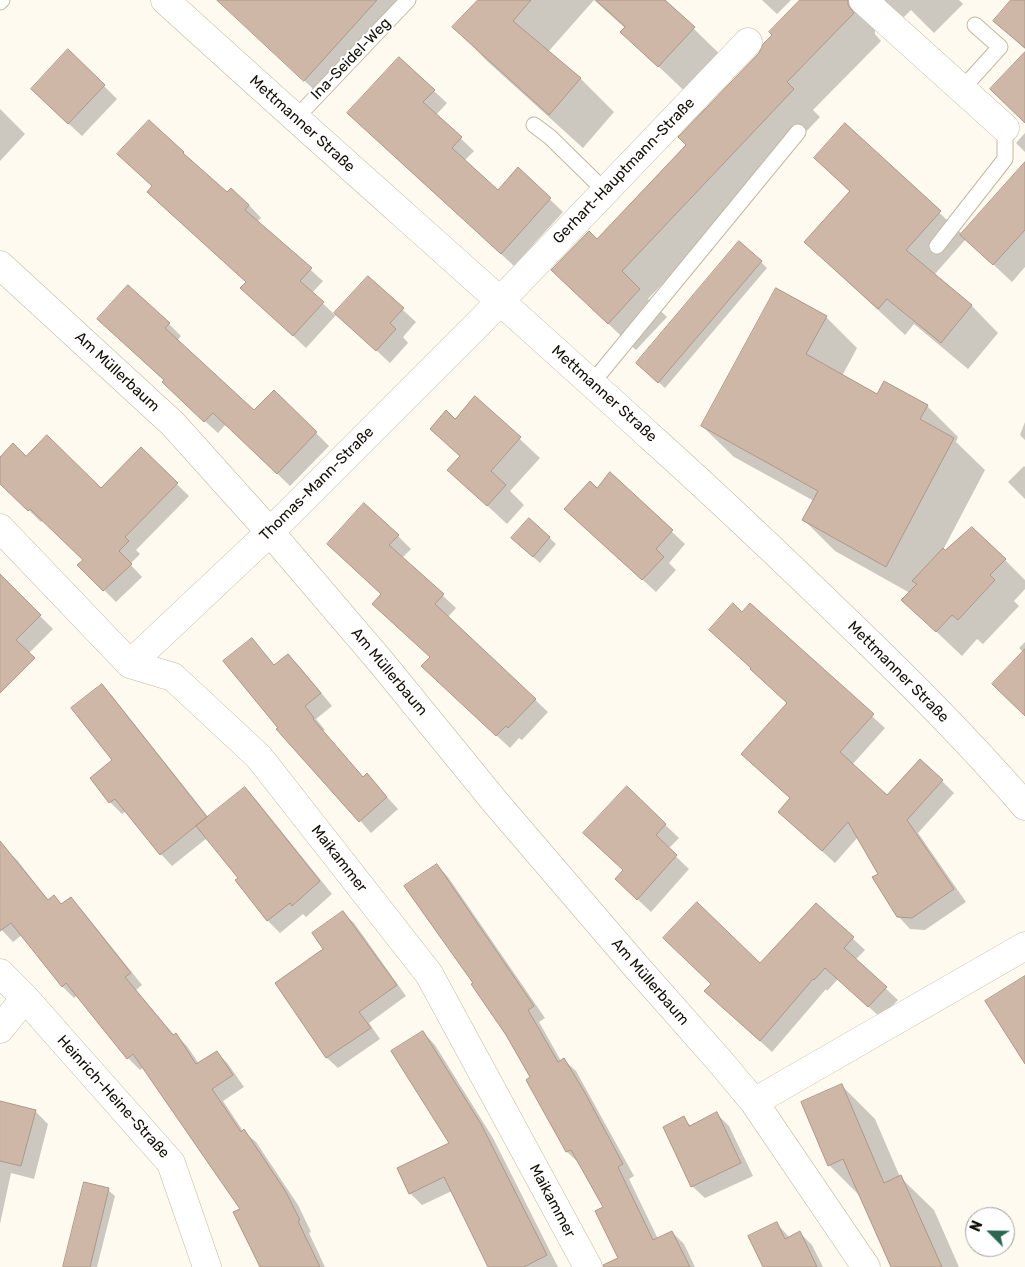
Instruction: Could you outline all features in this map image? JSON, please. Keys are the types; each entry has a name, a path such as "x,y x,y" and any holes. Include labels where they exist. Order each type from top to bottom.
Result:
{"street":[{"name":"Mettmanner Straße","path":"165,0 295,119 744,520 906,679 990,765 1025,806"},
{"path":"863,0 1005,128"},
{"name":"Gerhart-Hauptmann-Straße","path":"500,301 748,42"},
{"name":"Am Müllerbaum","path":"0,265 173,424 270,532 381,662 496,803 754,1102 866,1267"},
{"name":"Thomas-Mann-Straße","path":"130,664 270,532 500,301"},
{"name":"Maikammer","path":"0,528 130,664 173,677 259,757 429,974 588,1267"},
{"path":"754,1102 1025,946"},
{"name":"Heinrich-Heine-Straße","path":"0,973 25,998 171,1163 207,1267"},
{"path":"0,1029 25,998"}],"lane":[{"name":"Ina-Seidel-Weg","path":"295,119 408,0"},
{"path":"962,89 1000,47 975,25"},
{"path":"534,125 550,137 605,191"},
{"path":"937,246 1005,159 1005,128"},
{"path":"592,383 798,132"}],"building":[{"path":"217,0 377,0 304,81"},
{"path":"478,0 531,0 513,21 581,78 549,115 452,27"},
{"path":"596,0 665,0 695,27 658,67 620,32 625,27"},
{"path":"800,0 848,0 848,5 854,13 787,82 794,89 622,271 640,289 608,324 551,270 589,231 597,239 686,145 678,137 759,53 763,44 772,35 769,32"},
{"path":"1011,0 1025,0 1025,48 993,21"},
{"path":"68,49 105,85 68,124 31,89"},
{"path":"1025,52 1025,123 990,89"},
{"path":"399,57 435,90 423,102 462,137 452,148 498,190 518,167 551,198 501,254 347,113"},
{"path":"149,120 227,192 231,188 249,205 245,210 312,268 300,281 324,302 293,336 240,288 246,282 147,192 152,186 117,154"},
{"path":"845,123 941,211 906,250 972,305 941,343 887,299 878,309 804,242 850,191 814,158"},
{"path":"1025,162 1025,230 993,265 960,235"},
{"path":"739,241 762,261 658,383 636,363"},
{"path":"368,276 404,308 390,323 396,329 376,351 334,313"},
{"path":"128,285 170,323 165,328 254,410 274,390 317,432 277,474 213,413 204,422 162,382 164,380 97,319"},
{"path":"776,288 827,316 806,354 877,394 884,381 928,405 920,419 954,438 886,567 802,520 818,491 701,426"},
{"path":"475,396 521,437 491,471 506,485 487,506 447,470 460,456 430,429 446,410 455,419"},
{"path":"47,435 101,488 141,447 178,483 125,537 129,541 119,551 132,564 103,591 77,565 83,560 30,509 28,511 0,484 0,457 13,443 26,456"},
{"path":"610,472 673,530 656,549 664,557 642,580 564,509 590,481 597,488"},
{"path":"364,503 399,535 389,545 444,594 435,604 536,699 508,728 506,726 496,736 421,666 430,657 372,604 381,594 327,544"},
{"path":"529,518 550,537 533,557 511,538"},
{"path":"972,527 1006,559 990,575 995,580 958,620 952,615 936,632 901,600 917,584 912,581 943,548 945,550"},
{"path":"0,574 41,615 16,640 35,658 0,693"},
{"path":"733,603 742,612 750,603 874,714 840,752 887,795 920,759 943,780 907,820 954,889 912,918 897,917 872,877 878,874 848,822 822,851 778,812 790,798 741,754 787,703 709,630"},
{"path":"252,638 274,665 288,654 321,693 305,706 313,719 363,777 367,773 387,797 359,822 276,729 278,728 223,661"},
{"path":"1025,649 1025,716 992,684"},
{"path":"102,684 207,817 160,855 115,799 109,803 90,778 112,760 71,708"},
{"path":"627,786 666,824 656,835 677,855 637,900 615,879 623,870 583,833"},
{"path":"245,787 320,881 292,906 290,903 267,921 235,880 238,878 196,826"},
{"path":"0,841 48,900 54,895 61,904 71,897 131,973 125,977 173,1035 176,1033 196,1064 217,1051 233,1075 212,1089 241,1132 244,1129 286,1192 320,1267 260,1267 233,1212 240,1209 133,1054 127,1059 66,983 62,987 11,923 0,931"},
{"path":"437,864 534,1006 528,1010 558,1062 564,1058 584,1091 623,1164 618,1167 653,1240 672,1231 690,1267 604,1267 603,1265 618,1258 595,1211 603,1207 571,1150 566,1152 526,1080 530,1077 506,1035 471,984 473,983 404,886"},
{"path":"697,902 760,963 816,903 854,937 844,948 887,987 868,1007 825,968 813,979 760,1041 704,991 711,984 663,938"},
{"path":"343,911 397,985 359,1012 371,1028 326,1058 275,983 323,949 312,933"},
{"path":"1025,976 1025,1064 985,1001"},
{"path":"423,1031 481,1124 547,1255 524,1267 488,1267 444,1177 409,1194 397,1168 449,1143 391,1051"},
{"path":"842,1084 884,1183 901,1175 942,1267 891,1267 843,1159 828,1166 801,1102"},
{"path":"0,1101 36,1110 21,1166 0,1161"},
{"path":"717,1112 741,1163 691,1187 663,1127 684,1116 689,1126"},
{"path":"84,1182 109,1188 90,1267 63,1267"},
{"path":"777,1222 785,1239 800,1231 817,1267 763,1267 748,1236"}]}
